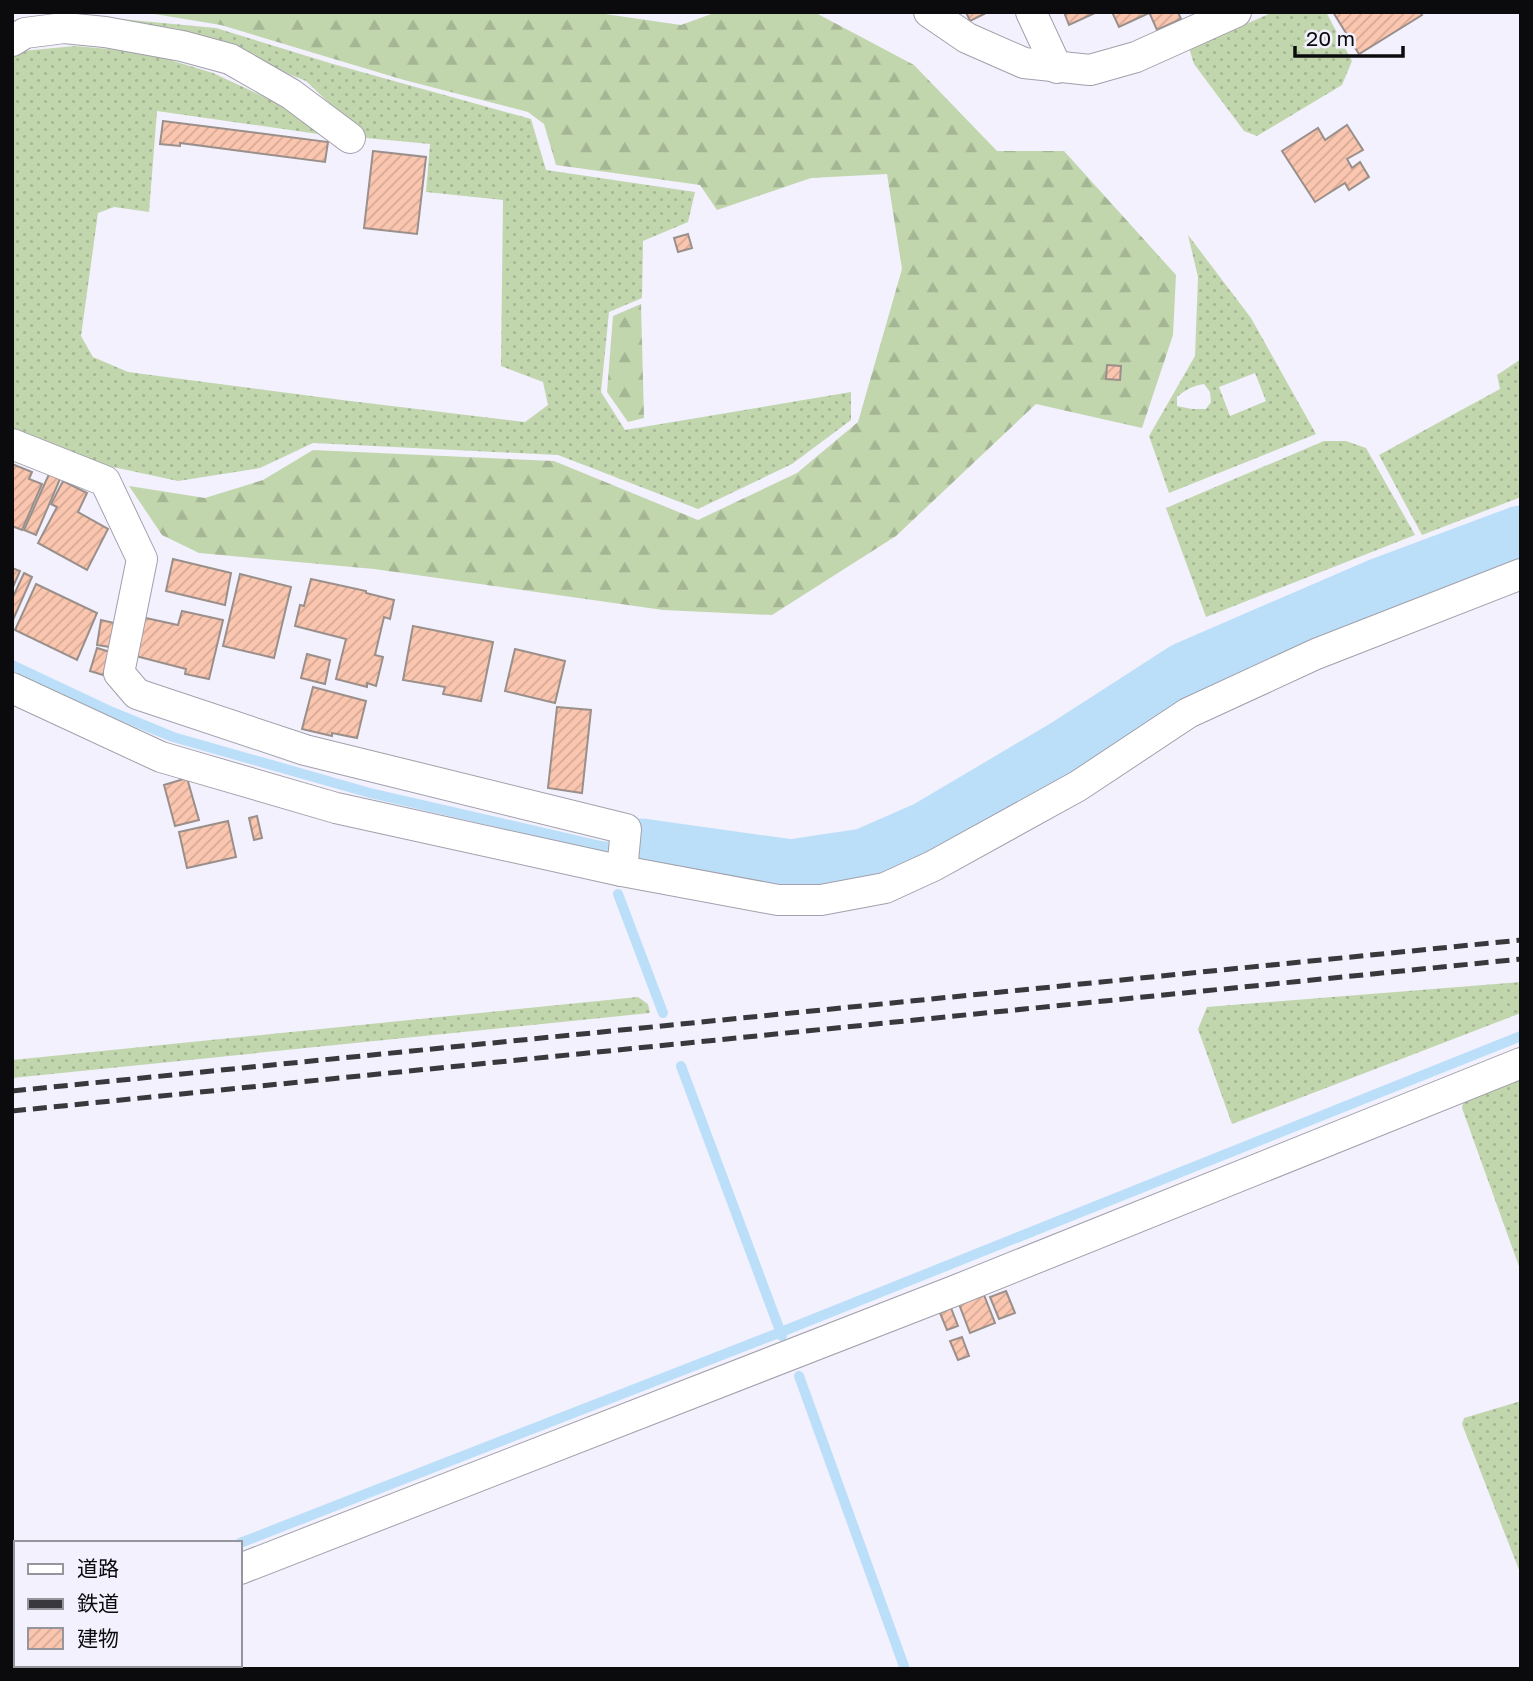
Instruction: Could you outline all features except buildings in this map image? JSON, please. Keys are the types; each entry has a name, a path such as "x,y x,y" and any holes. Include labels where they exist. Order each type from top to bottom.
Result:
{"street":[{"path":"929,12 967,38 1024,63 1090,71 1136,57 1236,12"},
{"path":"1031,12 1056,68"},
{"path":"12,41 25,33 64,27 182,46 230,59 291,94 350,138"},
{"path":"12,444 105,481 142,559 119,673 137,694 304,750 626,829 624,855"},
{"path":"12,688 161,757 336,808 624,855 778,900 821,900 885,888 933,866 1077,786 1188,713 1316,654 1521,573"},
{"path":"242,1568 954,1291 1521,1063"}],"green space":[{"path":"142,12 591,12 681,25 717,12 814,12 914,65 997,151 1064,151 1176,275 1173,335 1142,428 1036,404 896,536 772,615 663,610 374,569 199,553 162,535 129,486 205,498 263,480 313,450 554,461 698,520 797,473 858,422 902,269 887,174 811,178 717,210 700,185 556,165 544,124 528,112 404,80 221,25"},
{"path":"1274,12 1326,12 1352,61 1342,85 1257,136 1244,131 1194,64 1189,48"},
{"path":"78,15 216,28 333,64 531,119 546,170 695,192 688,222 643,241 642,298 609,312 601,392 625,430 851,392 851,420 792,464 698,509 558,455 313,443 260,468 178,481 85,461 12,432 12,52 75,46 144,52 213,73 273,101 325,135 157,111 149,212 114,207 98,213 81,336 93,357 128,372 525,422 548,405 543,382 501,366 503,200 426,192 430,144 366,138 306,81 178,29"},
{"path":"1188,235 1251,318 1316,434 1169,493 1149,436 1195,356 1198,277","holes":["1255,373 1266,401 1230,416 1219,387","1204,384 1210,392 1211,402 1206,409 1177,406 1177,397 1180,394"]},
{"path":"641,304 644,418 628,422 607,392 613,316"},
{"path":"1521,359 1521,497 1422,535 1379,455 1500,389 1497,375"},
{"path":"1324,441 1346,441 1366,448 1415,535 1206,617 1166,508"},
{"path":"1521,982 1521,1013 1232,1124 1198,1029 1207,1007"},
{"path":"638,997 648,1004 650,1013 12,1078 12,1060"},
{"path":"1521,1075 1521,1272 1462,1108 1464,1098"},
{"path":"1521,1401 1521,1575 1462,1424 1464,1418"}],"waterway":[{"path":"641,851 791,872 865,861 929,833 1066,752 1187,674 1379,591 1521,538"},
{"path":"12,665 173,737 370,793 601,846 641,851"},
{"path":"618,894 663,1013"},
{"path":"242,1542 781,1332 1521,1036"},
{"path":"681,1066 782,1336"},
{"path":"799,1376 905,1669"}],"railway":[{"path":"12,1091 1521,940"},
{"path":"12,1111 1521,959"}]}
